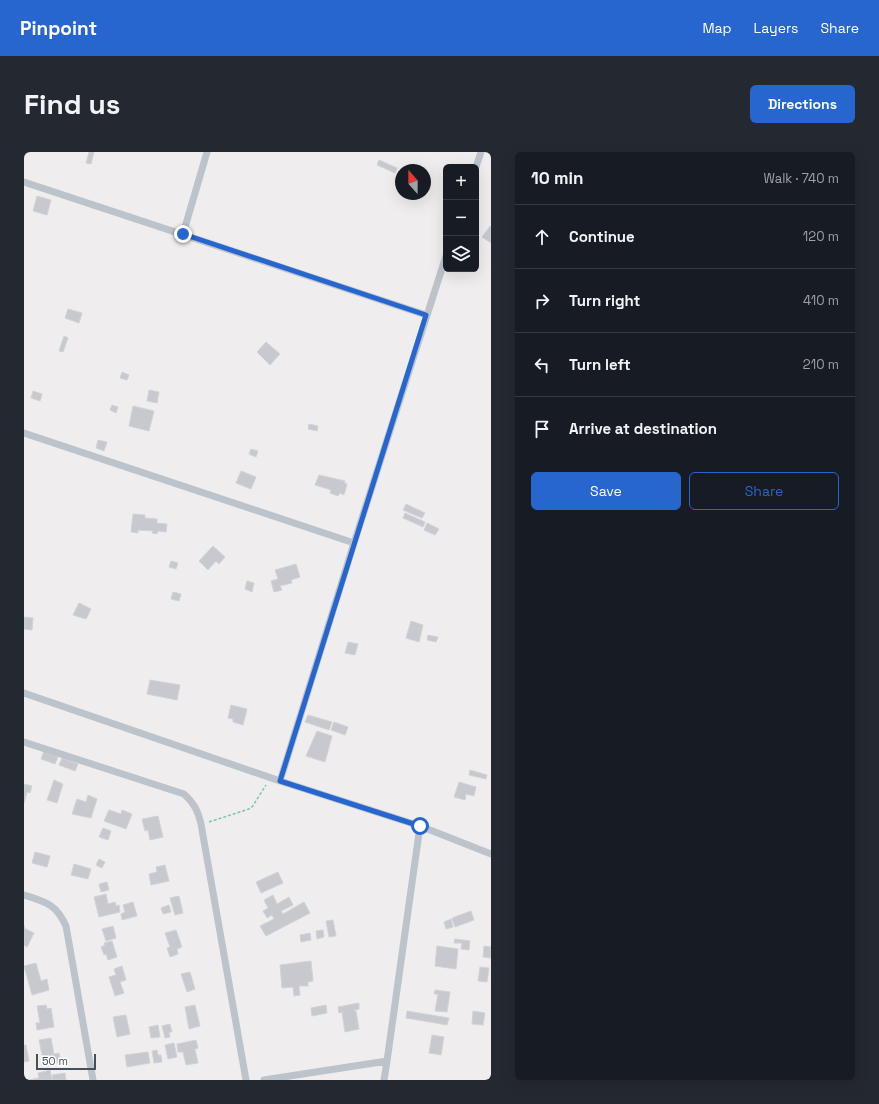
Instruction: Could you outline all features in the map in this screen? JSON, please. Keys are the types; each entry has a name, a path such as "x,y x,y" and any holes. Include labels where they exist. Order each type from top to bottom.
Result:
{"street":[{"path":"183,234 207,152"},
{"path":"477,164 481,152"},
{"path":"24,182 426,315"},
{"path":"280,781 443,265"},
{"path":"24,434 354,543"},
{"path":"24,693 270,778 420,826 491,854"},
{"path":"24,742 184,794 192,801 198,811 201,824 246,1080"},
{"path":"384,1080 420,826"},
{"path":"24,895 49,903 56,909 66,926 93,1080"},
{"path":"264,1080 387,1061"}],"path":[{"path":"201,824 249,809 252,807 270,778"}],"building":[{"path":"89,152 94,152 91,164 86,163"},
{"path":"379,160 395,167 395,173 377,165"},
{"path":"37,196 51,200 47,215 33,211"},
{"path":"490,226 491,227 491,243 482,237"},
{"path":"68,309 82,313 79,323 65,318"},
{"path":"64,336 68,338 63,352 59,351"},
{"path":"266,342 280,354 270,365 257,352"},
{"path":"122,372 129,375 127,380 120,378"},
{"path":"149,390 159,392 157,403 147,401"},
{"path":"33,391 42,394 40,401 31,398"},
{"path":"112,405 118,407 116,413 110,410"},
{"path":"133,406 154,411 149,431 129,426"},
{"path":"309,424 318,426 317,431 308,429"},
{"path":"98,440 107,442 104,451 96,448"},
{"path":"251,449 258,451 256,457 249,454"},
{"path":"241,471 256,477 251,489 236,483"},
{"path":"319,475 345,481 344,483 347,484 344,495 340,493 338,496 330,493 331,490 315,485"},
{"path":"406,504 425,513 422,518 403,510"},
{"path":"405,513 425,522 423,527 403,518"},
{"path":"133,514 145,515 145,518 157,519 157,523 167,524 166,532 158,531 157,534 152,533 153,531 138,530 138,533 131,532"},
{"path":"427,523 439,529 435,535 424,530"},
{"path":"213,546 225,557 219,564 216,561 208,570 199,561"},
{"path":"171,561 178,563 176,569 169,567"},
{"path":"296,564 300,577 291,580 292,583 280,586 282,590 274,592 271,581 278,579 275,570"},
{"path":"247,581 254,583 252,592 245,589"},
{"path":"173,592 181,594 179,601 171,599"},
{"path":"79,603 91,609 86,619 73,615"},
{"path":"24,617 33,618 32,630 24,629"},
{"path":"411,621 423,625 419,642 406,638"},
{"path":"428,635 438,637 436,642 427,640"},
{"path":"348,642 358,644 355,655 345,653"},
{"path":"150,680 180,685 177,700 147,694"},
{"path":"231,705 247,709 243,725 233,722 233,719 228,718"},
{"path":"308,715 332,722 329,730 305,722"},
{"path":"334,722 348,727 345,735 331,730"},
{"path":"317,731 332,736 325,762 306,756"},
{"path":"44,751 58,757 55,764 41,759"},
{"path":"62,758 78,764 75,771 59,765"},
{"path":"470,770 487,775 486,779 469,775"},
{"path":"54,780 63,784 57,803 47,800"},
{"path":"459,782 476,787 474,796 466,794 465,800 454,797"},
{"path":"24,784 32,786 30,793 27,792 24,803"},
{"path":"88,795 97,799 91,818 72,814 77,799 86,802"},
{"path":"109,810 121,814 122,810 132,814 126,829 104,821"},
{"path":"158,816 163,837 150,840 148,830 145,831 142,819"},
{"path":"103,828 111,831 108,840 99,837"},
{"path":"35,852 50,856 47,867 32,863"},
{"path":"99,859 105,862 102,868 96,865"},
{"path":"74,864 91,869 88,879 71,875"},
{"path":"165,865 169,881 151,885 149,874 157,872 156,867"},
{"path":"278,872 283,883 261,893 256,882"},
{"path":"107,882 109,890 101,892 99,884"},
{"path":"106,894 108,904 115,902 116,906 119,905 120,912 99,917 94,897"},
{"path":"273,895 277,904 289,897 293,905 281,911 283,914 304,902 310,913 266,936 260,926 274,919 272,915 267,918 263,911 268,908 264,900"},
{"path":"179,896 183,913 175,915 170,898"},
{"path":"133,902 137,916 122,920 121,914 125,912 123,905"},
{"path":"169,905 171,912 163,914 161,908"},
{"path":"471,911 474,920 455,927 452,918"},
{"path":"451,919 453,927 446,929 444,922"},
{"path":"333,920 336,936 329,937 326,921"},
{"path":"113,926 116,938 106,941 102,929"},
{"path":"24,928 34,933 27,947 24,945"},
{"path":"176,930 182,947 177,949 178,954 170,957 167,948 170,947 165,933"},
{"path":"323,930 324,937 317,939 316,931"},
{"path":"310,933 311,940 301,942 300,935"},
{"path":"455,939 470,941 469,950 461,949 462,943 454,943"},
{"path":"112,941 117,957 108,960 101,947 105,945 104,943"},
{"path":"437,946 458,949 456,969 435,966"},
{"path":"484,946 491,947 491,958 483,957"},
{"path":"311,961 313,981 308,982 308,986 299,986 300,995 294,996 293,987 282,988 280,965"},
{"path":"36,963 41,981 47,979 49,990 32,995 24,966"},
{"path":"122,966 126,980 120,982 124,993 115,996 109,977 116,975 114,969"},
{"path":"480,967 489,968 487,982 478,981"},
{"path":"190,972 195,989 187,992 181,974"},
{"path":"435,990 450,992 447,1012 435,1011 438,994 434,994"},
{"path":"359,1003 359,1009 354,1010 356,1011 359,1029 345,1032 342,1013 344,1012 339,1013 338,1007"},
{"path":"46,1005 47,1009 51,1008 54,1027 37,1030 36,1023 40,1023 37,1006"},
{"path":"195,1005 200,1026 189,1029 185,1007"},
{"path":"326,1005 327,1013 312,1016 311,1008"},
{"path":"407,1011 449,1018 447,1025 406,1018"},
{"path":"473,1011 485,1013 483,1025 472,1024"},
{"path":"126,1015 130,1034 117,1037 113,1017"},
{"path":"170,1024 172,1032 169,1032 170,1037 165,1038 162,1026"},
{"path":"158,1025 160,1037 151,1038 149,1027"},
{"path":"432,1035 444,1037 441,1055 429,1053"},
{"path":"51,1038 54,1054 59,1053 61,1062 44,1065 39,1040"},
{"path":"196,1040 198,1048 195,1049 198,1063 186,1065 183,1052 178,1052 177,1044"},
{"path":"174,1043 177,1057 168,1059 165,1045"},
{"path":"24,1045 26,1045 29,1061 24,1062"},
{"path":"157,1050 158,1055 161,1055 162,1062 154,1063 152,1051"},
{"path":"148,1052 150,1063 127,1067 125,1055"},
{"path":"50,1070 52,1080 28,1080 39,1078 38,1073"},
{"path":"65,1073 66,1080 53,1080 52,1075"}],"route":[{"path":"183,234 426,315 280,781 420,826"}]}
